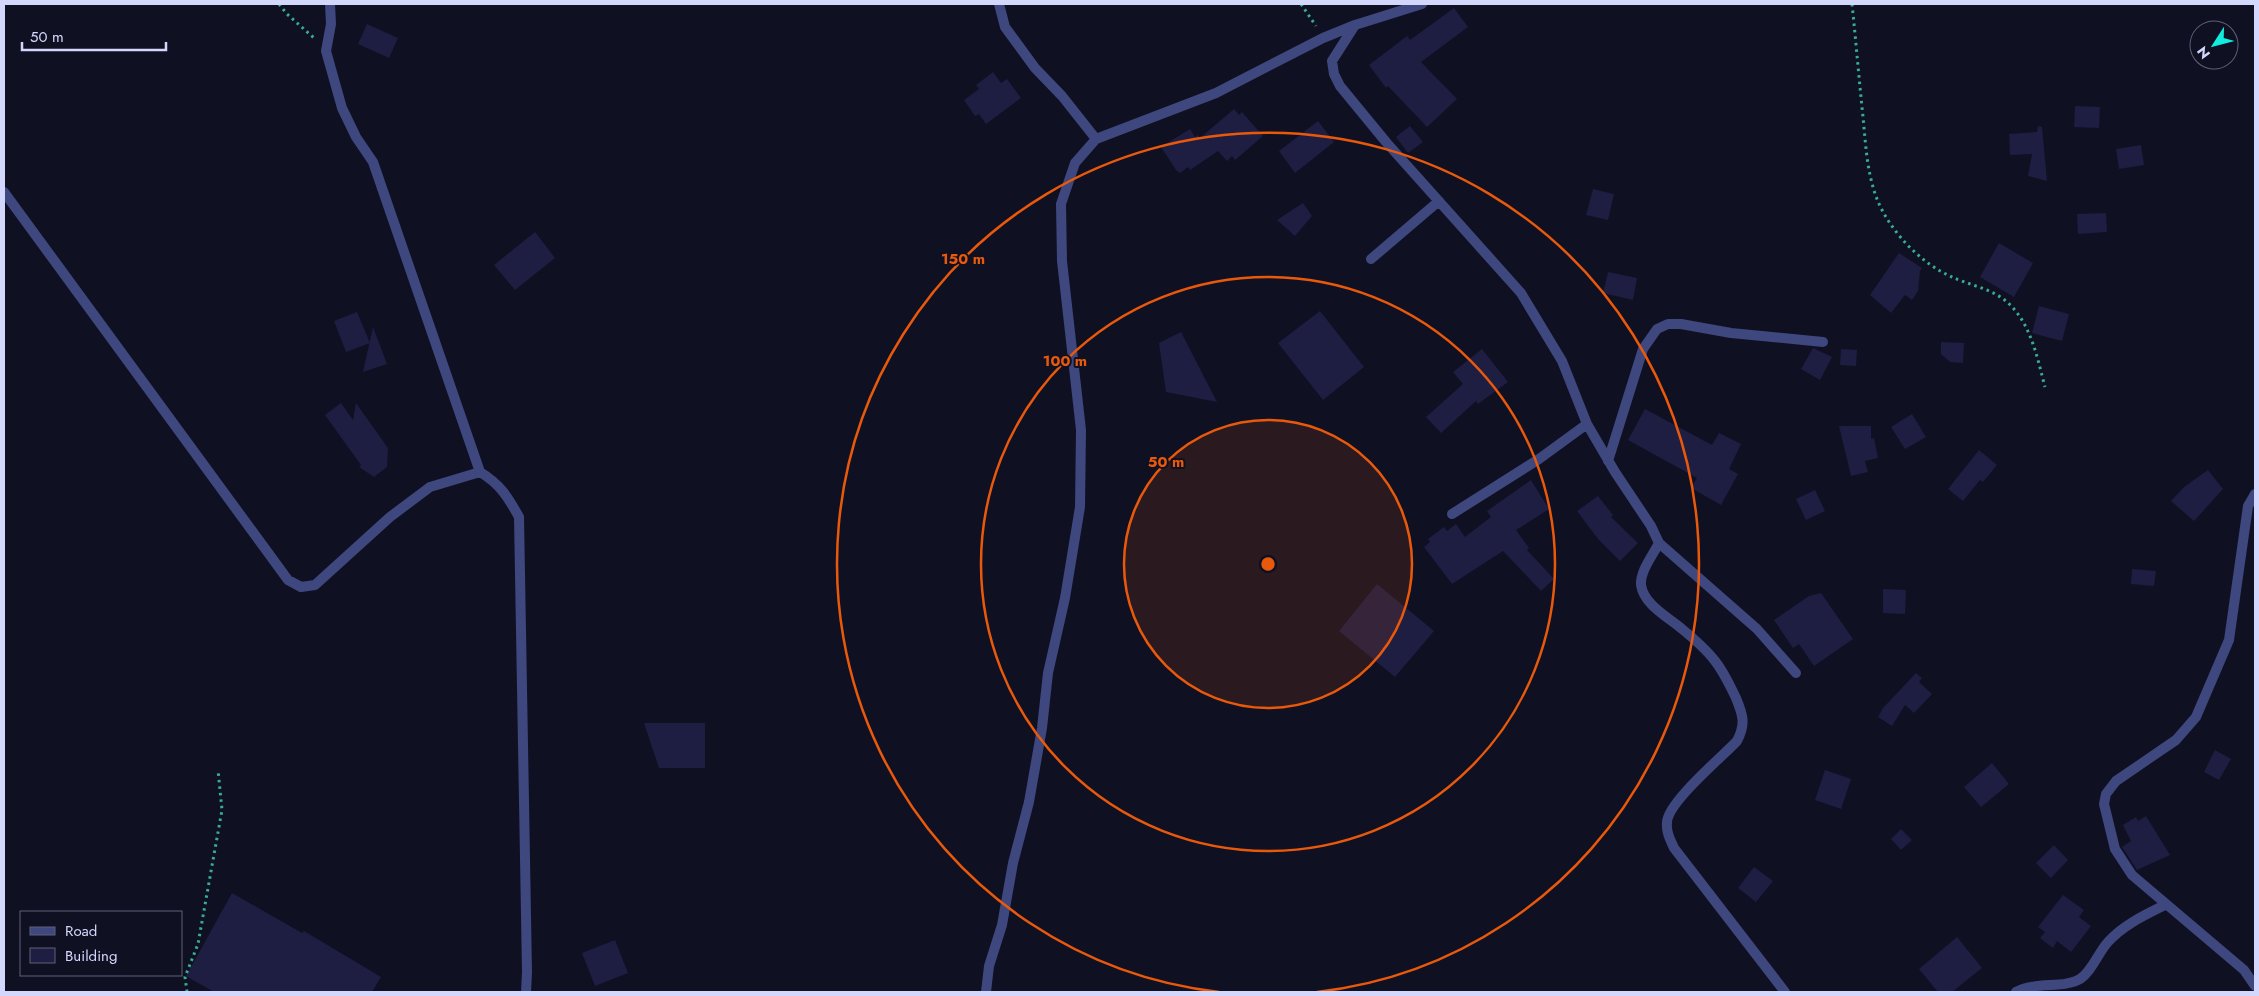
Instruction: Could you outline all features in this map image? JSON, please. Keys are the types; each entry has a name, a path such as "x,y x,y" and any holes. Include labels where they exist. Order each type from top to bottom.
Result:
{"street":[{"path":"330,4 331,24 326,51 342,108 356,137 373,162 480,472 494,480 506,493 519,517 526,992"},
{"path":"999,4 1005,26 1034,68 1062,96 1096,138"},
{"path":"986,992 989,966 1002,925 1013,863 1028,802 1042,728 1048,673 1065,598 1080,507 1082,430 1062,261 1061,204 1075,163 1096,138 1216,93 1323,38 1355,25 1422,4"},
{"path":"1355,25 1332,61 1334,74 1340,86 1386,142 1521,293 1562,361 1587,424 1608,461 1651,526 1659,543 1757,629 1796,673"},
{"path":"4,192 288,580 301,587 315,585 390,516 430,487 480,472"},
{"path":"1370,259 1439,201"},
{"path":"1608,461 1643,349 1657,329 1668,324 1681,324 1731,333 1823,342"},
{"path":"1452,514 1539,459 1587,424"},
{"path":"2255,494 2248,506 2229,640 2196,716 2176,740 2116,781 2106,794 2104,804 2115,849 2132,875 2165,905 2244,970 2255,986"},
{"path":"1659,543 1646,566 1641,583 1644,595 1655,607 1683,629 1715,661 1731,687 1741,712 1744,729 1737,741 1676,802 1666,820 1667,834 1674,848 1785,992"},
{"path":"2016,992 2032,986 2074,982 2081,978 2108,941 2139,917 2165,905"}],"path":[{"path":"279,4 326,51"},
{"path":"1301,4 1323,38"},
{"path":"1852,4 1868,169 1880,206 1897,232 1922,258 1950,277 2006,300 2027,328 2045,387"},
{"path":"187,992 185,977 198,944 222,810 218,770"}],"building":[{"path":"1454,8 1468,27 1421,62 1457,99 1427,127 1388,86 1386,88 1369,65 1407,36 1410,40"},
{"path":"367,24 398,38 389,58 358,44"},
{"path":"993,72 1001,83 1007,79 1021,98 986,124 979,114 975,116 964,100 979,89 976,85"},
{"path":"2075,106 2100,107 2099,128 2074,127"},
{"path":"1234,109 1239,115 1242,112 1263,136 1235,160 1232,156 1227,161 1218,151 1190,170 1188,167 1180,173 1176,170 1161,147 1190,129 1195,137 1198,135 1200,138"},
{"path":"1318,121 1334,142 1295,173 1279,151"},
{"path":"1410,126 1423,142 1408,153 1396,137"},
{"path":"2038,126 2042,127 2047,181 2028,176 2032,154 2010,155 2009,134 2037,132"},
{"path":"2141,145 2144,165 2119,169 2116,149"},
{"path":"1593,189 1614,194 1608,220 1586,215"},
{"path":"1303,203 1312,216 1295,236 1277,220"},
{"path":"2106,213 2107,232 2078,234 2077,214"},
{"path":"535,232 555,258 515,290 494,265"},
{"path":"1999,243 2033,263 2014,297 1980,277"},
{"path":"1899,253 1922,268 1918,291 1912,300 1905,295 1891,313 1870,295"},
{"path":"1608,272 1637,278 1633,300 1603,293"},
{"path":"2039,306 2069,314 2062,341 2032,333"},
{"path":"1320,311 1364,367 1323,400 1278,343"},
{"path":"357,312 370,343 346,352 334,321"},
{"path":"373,327 387,364 363,372"},
{"path":"1181,332 1217,402 1166,392 1159,343"},
{"path":"1941,342 1964,343 1963,363 1950,362 1941,354"},
{"path":"1813,348 1832,357 1820,380 1801,369"},
{"path":"1482,349 1508,382 1478,404 1476,401 1441,433 1426,417 1463,384 1453,372"},
{"path":"1841,349 1857,350 1856,366 1840,365"},
{"path":"341,403 353,420 356,403 388,448 387,467 374,477 359,467 361,465 325,415"},
{"path":"1645,409 1712,445 1719,433 1741,444 1729,469 1738,474 1721,505 1691,488 1697,478 1628,440"},
{"path":"1912,414 1926,437 1905,449 1891,427"},
{"path":"1839,426 1871,426 1871,439 1874,438 1878,458 1865,461 1868,472 1851,476"},
{"path":"1979,450 1997,465 1983,482 1980,480 1963,501 1948,489"},
{"path":"2208,470 2223,489 2194,521 2171,501 2184,487"},
{"path":"1531,480 1549,509 1516,530 1529,548 1527,550 1554,579 1541,591 1503,551 1452,584 1424,547 1430,542 1428,539 1444,527 1447,531 1456,524 1465,537 1491,517 1487,511"},
{"path":"1815,490 1825,511 1806,520 1796,499"},
{"path":"1598,496 1613,515 1611,517 1638,543 1620,561 1598,539 1577,511"},
{"path":"2132,569 2156,571 2154,586 2131,584"},
{"path":"1377,584 1434,631 1395,677 1339,631"},
{"path":"1883,589 1906,590 1905,614 1883,613"},
{"path":"1821,593 1853,639 1814,666 1799,644 1793,648 1774,620 1809,596"},
{"path":"1916,673 1922,678 1919,682 1932,694 1914,713 1905,705 1892,726 1878,717 1883,708"},
{"path":"644,723 705,723 705,768 659,768"},
{"path":"2215,750 2231,759 2219,780 2204,772"},
{"path":"1992,763 2009,784 1981,807 1964,787"},
{"path":"1825,770 1851,779 1841,809 1815,800"},
{"path":"2146,816 2170,855 2137,870 2122,847 2131,841 2123,825 2136,817 2138,821"},
{"path":"1901,829 1912,840 1901,850 1891,839"},
{"path":"2054,845 2068,860 2051,878 2036,863"},
{"path":"1754,867 1773,881 1756,902 1738,888"},
{"path":"232,893 302,933 304,931 381,977 372,992 214,992 186,976"},
{"path":"2063,895 2084,910 2079,917 2091,926 2071,952 2057,941 2053,948 2040,938 2045,932 2038,927"},
{"path":"1957,937 1982,968 1952,992 1938,992 1919,969"},
{"path":"615,940 628,973 595,986 582,953"}]}
